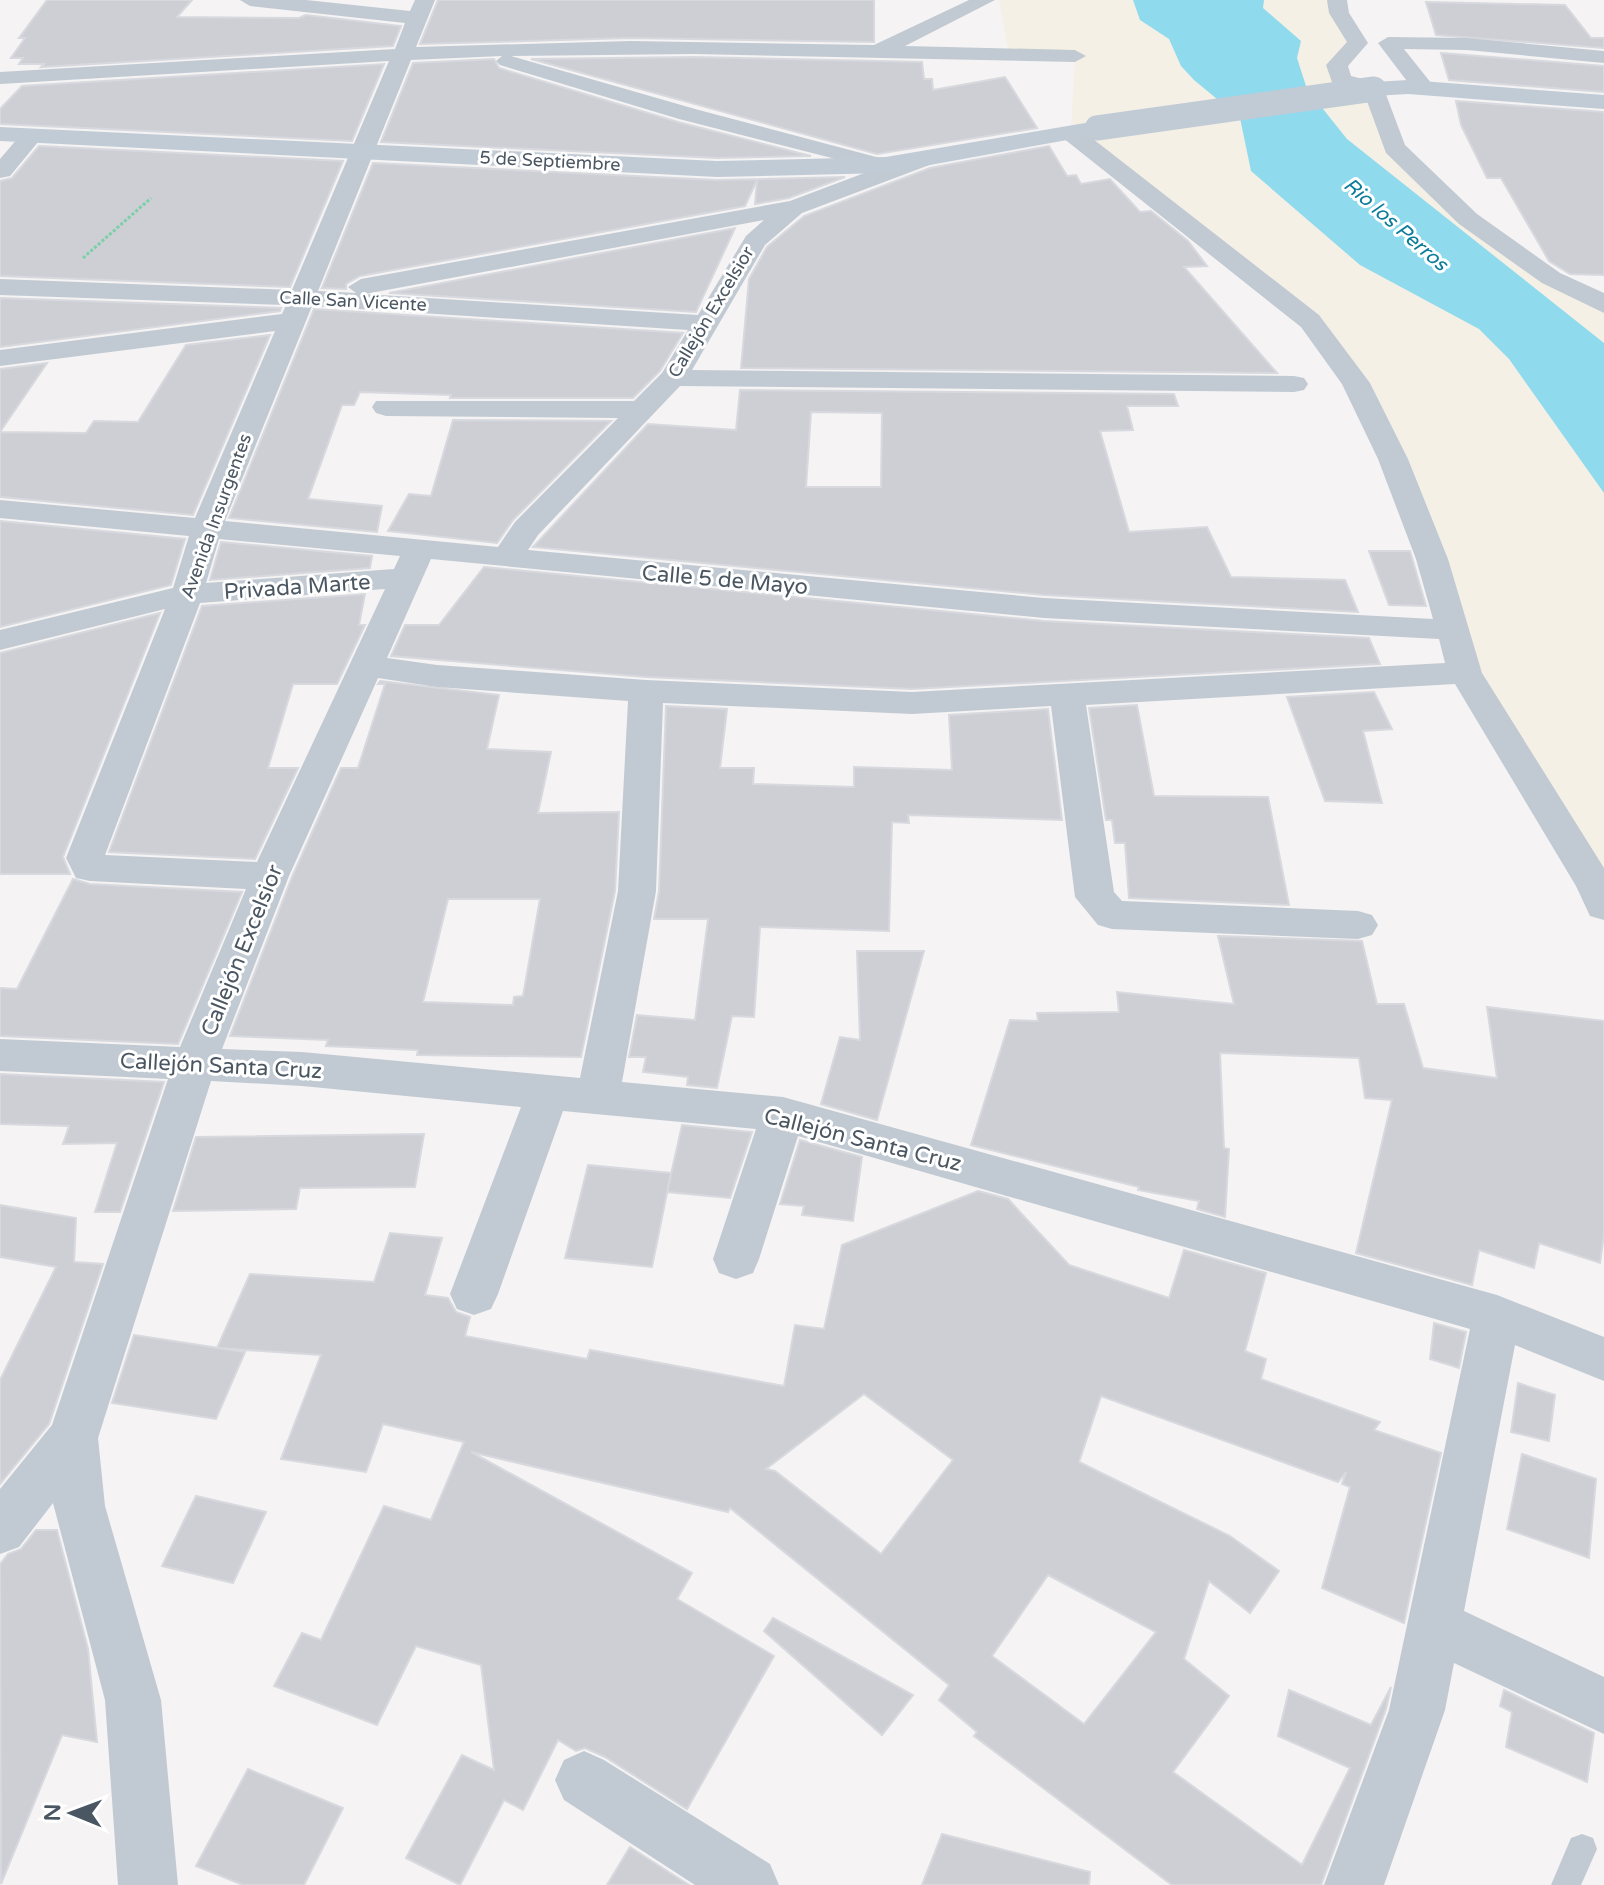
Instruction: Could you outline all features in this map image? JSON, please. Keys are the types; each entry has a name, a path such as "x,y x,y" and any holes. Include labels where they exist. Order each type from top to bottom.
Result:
{"street":[{"path":"250,0 421,9"},
{"path":"874,52 985,0"},
{"path":"1337,0 1339,13 1375,39 1416,87"},
{"name":"Avenida Insurgentes","path":"270,876 90,868 85,858 187,594 206,530 421,9"},
{"path":"1375,39 1416,87"},
{"path":"1604,57 1375,39 1337,65 1341,80 1374,89 1394,148 1468,219 1551,278 1586,292 1604,305"},
{"path":"0,78 85,77 405,54 567,48 1075,56"},
{"path":"476,51 687,114 886,165"},
{"name":"5 de Septiembre","path":"0,134 717,169 823,169 886,165 1084,130 1374,89 1416,87 1604,102"},
{"path":"1084,130 1310,321 1356,383 1393,459 1432,559 1465,673 1595,885 1604,906"},
{"path":"2,171 32,136"},
{"name":"Callejón Excelsior","path":"506,559 526,529 673,378 755,241 793,208 924,159"},
{"path":"0,358 297,310 793,208"},
{"name":"Calle San Vicente","path":"0,287 297,310 705,323"},
{"path":"673,378 1294,384"},
{"path":"386,407 641,410"},
{"name":"Calle 5 de Mayo","path":"0,509 206,530 414,563 506,559 1044,608 1451,630"},
{"name":"Callejón Excelsior","path":"0,1529 73,1438 195,1063 270,876 414,563"},
{"name":"Privada Marte","path":"0,640 187,594 414,563"},
{"path":"369,666 437,676 646,691 912,703 1465,673"},
{"path":"598,1094 637,891 646,691"},
{"path":"1067,695 1095,897 1112,915 1358,925"},
{"name":"Callejón Santa Cruz","path":"0,1055 195,1063 598,1094 783,1114 1497,1316 1604,1359"},
{"path":"474,1294 549,1090"},
{"path":"736,1259 783,1114"},
{"path":"1354,1885 1417,1710 1437,1626 1497,1316"},
{"path":"1552,1337 1593,1332 1604,1323"},
{"path":"73,1438 79,1506 133,1700 148,1885"},
{"path":"1437,1626 1604,1706"},
{"path":"584,1780 749,1885"}],"lane":[{"path":"1566,1885 1582,1849"}],"path":[{"path":"47,290 151,198"}],"sand":[{"path":"999,0 1337,0 1358,43 1341,79 1374,89 1394,148 1468,219 1604,305 1604,906 1465,673 1432,559 1310,321 1071,133 1075,56 1009,55"}],"water":[{"name":"Rio los Perros","path":"1133,0 1264,0 1263,8 1301,41 1297,58 1307,89 1347,139 1604,343 1604,493 1509,359 1479,329 1360,265 1251,171 1240,118 1181,66 1169,39 1140,20"}],"building":[{"path":"47,0 192,0 177,17 299,18 306,15 401,26 393,46 41,67 44,64 19,64 23,58 11,58 25,38 19,38"},
{"path":"438,0 874,0 874,42 630,38 420,44"},
{"path":"1426,2 1565,5 1591,38 1604,38 1604,48 1436,35"},
{"path":"1441,53 1604,66 1604,92 1449,80"},
{"path":"694,57 922,62 924,79 932,79 933,90 1005,77 1037,128 877,154 531,59"},
{"path":"494,59 499,68 678,122 811,156 717,158 381,142 413,63"},
{"path":"384,64 352,141 0,124 0,109 22,86"},
{"path":"1456,101 1604,112 1604,275 1570,274 1549,261 1501,178 1487,178 1461,125"},
{"path":"39,146 343,161 290,287 0,276 0,181 12,178"},
{"path":"1049,146 1067,176 1076,175 1081,184 1110,179 1140,212 1151,211 1188,241 1207,266 1184,267 1277,373 741,368 749,279 767,247 804,216 930,168"},
{"path":"373,163 717,180 845,177 789,198 755,204 757,180 745,206 360,276 346,284 346,289 322,288"},
{"path":"735,228 696,312 389,293"},
{"path":"0,298 281,308 280,311 0,347"},
{"path":"314,309 683,333 660,371 633,398 450,398 451,395 360,392 354,405 342,405 308,499 382,506 377,532 229,518"},
{"path":"270,335 193,515 0,497 0,432 86,433 94,421 138,422 186,345"},
{"path":"47,363 0,432 0,369"},
{"path":"740,390 1174,394 1178,406 1127,406 1133,430 1100,431 1129,532 1207,527 1231,577 1345,580 1358,612 1044,595 533,547 648,424 736,430","holes":["811,412 882,413 881,487 806,487"]},
{"path":"453,420 611,421 513,520 497,543 388,531 409,494 431,496"},
{"path":"0,521 185,539 171,585 0,627"},
{"path":"221,542 372,556 370,568 210,580"},
{"path":"1369,551 1410,551 1426,606 1389,605"},
{"path":"484,567 1044,621 1369,638 1380,664 912,689 646,677 391,656 405,625 439,625"},
{"path":"365,594 359,625 365,625 337,684 293,684 268,768 298,768 255,859 109,852 202,606"},
{"path":"160,613 63,857 70,874 0,874 0,653"},
{"path":"380,681 499,695 487,749 551,752 538,813 619,812 615,891 581,1057 417,1055 418,1050 326,1046 328,1040 230,1036 292,877 341,768 358,768 385,684 378,684","holes":["448,899 540,899 523,996 514,997 513,1005 423,1002"]},
{"path":"1374,692 1392,729 1363,731 1382,803 1325,801 1287,697"},
{"path":"1137,705 1154,796 1268,797 1289,905 1129,898 1125,843 1115,843 1112,820 1106,820 1089,708"},
{"path":"666,706 727,709 720,768 754,768 753,784 854,787 854,767 952,770 949,715 1048,709 1062,820 908,815 909,823 892,822 889,931 760,927 754,1017 732,1016 717,1088 687,1085 688,1077 643,1072 646,1057 629,1057 637,1015 695,1020 708,919 654,919 659,891"},
{"path":"73,879 90,884 242,892 178,1044 0,1036 0,988 17,989"},
{"path":"1218,936 1362,941 1377,1004 1404,1004 1423,1068 1497,1078 1487,1007 1604,1021 1604,1235 1600,1263 1539,1243 1534,1268 1479,1250 1472,1285 1356,1253 1392,1100 1365,1098 1359,1058 1220,1053 1224,1148 1229,1149 1225,1217 1197,1209 1199,1201 1138,1190 1139,1187 971,1145 1010,1020 1038,1021 1037,1013 1119,1012 1117,992 1234,1004"},
{"path":"857,951 924,951 877,1120 821,1104 840,1037 860,1040"},
{"path":"0,1074 164,1082 120,1212 95,1212 117,1143 63,1144 69,1126 0,1124"},
{"path":"682,1125 752,1132 730,1198 667,1192"},
{"path":"424,1134 415,1187 300,1188 296,1209 173,1211 196,1137"},
{"path":"800,1140 862,1157 853,1221 802,1215 804,1206 780,1204"},
{"path":"588,1165 671,1173 652,1267 565,1258"},
{"path":"978,1191 1008,1199 1069,1265 1169,1298 1184,1250 1266,1273 1245,1351 1266,1359 1261,1379 1380,1422 1374,1430 1441,1453 1404,1623 1322,1588 1350,1487 1342,1484 1346,1472 1338,1482 1101,1396 1079,1462 1230,1536 1279,1571 1250,1613 1209,1581 1184,1659 1229,1696 1173,1772 1302,1865 1350,1768 1278,1736 1289,1690 1371,1725 1391,1687 1386,1709 1321,1885 1172,1885 974,1736 977,1732 939,1700 949,1685 730,1508 728,1512 471,1452 692,1573 677,1599 774,1656 687,1809 605,1757 585,1748 576,1751 558,1740 523,1810 504,1800 460,1885 406,1858 462,1755 494,1770 481,1665 416,1646 377,1725 274,1686 302,1633 321,1640 384,1506 431,1520 464,1442 383,1424 366,1472 281,1459 321,1355 217,1348 250,1274 374,1282 390,1233 442,1238 425,1295 448,1298 456,1312 470,1317 465,1336 587,1359 590,1350 784,1386 795,1325 824,1329 842,1245","holes":["864,1394 953,1460 881,1554 775,1471 766,1469","1048,1575 1156,1632 1084,1724 992,1656"]},
{"path":"0,1205 76,1218 74,1262 103,1264 49,1424 0,1484 0,1380 56,1267 0,1257"},
{"path":"1434,1323 1466,1332 1459,1368 1430,1359"},
{"path":"134,1335 245,1352 216,1419 112,1403"},
{"path":"1518,1383 1555,1395 1549,1441 1511,1432"},
{"path":"1522,1454 1596,1479 1589,1558 1507,1529"},
{"path":"196,1496 266,1512 233,1583 162,1566"},
{"path":"36,1530 57,1530 88,1649 97,1742 62,1735 1,1884 0,1564 8,1554 21,1549"},
{"path":"773,1618 913,1695 882,1735 764,1631"},
{"path":"1504,1690 1594,1733 1587,1782 1506,1747 1512,1712 1500,1706"},
{"path":"248,1769 343,1808 304,1885 243,1885 196,1866"},
{"path":"942,1834 1090,1872 1089,1885 922,1885"},
{"path":"630,1847 689,1885 607,1885"}]}
